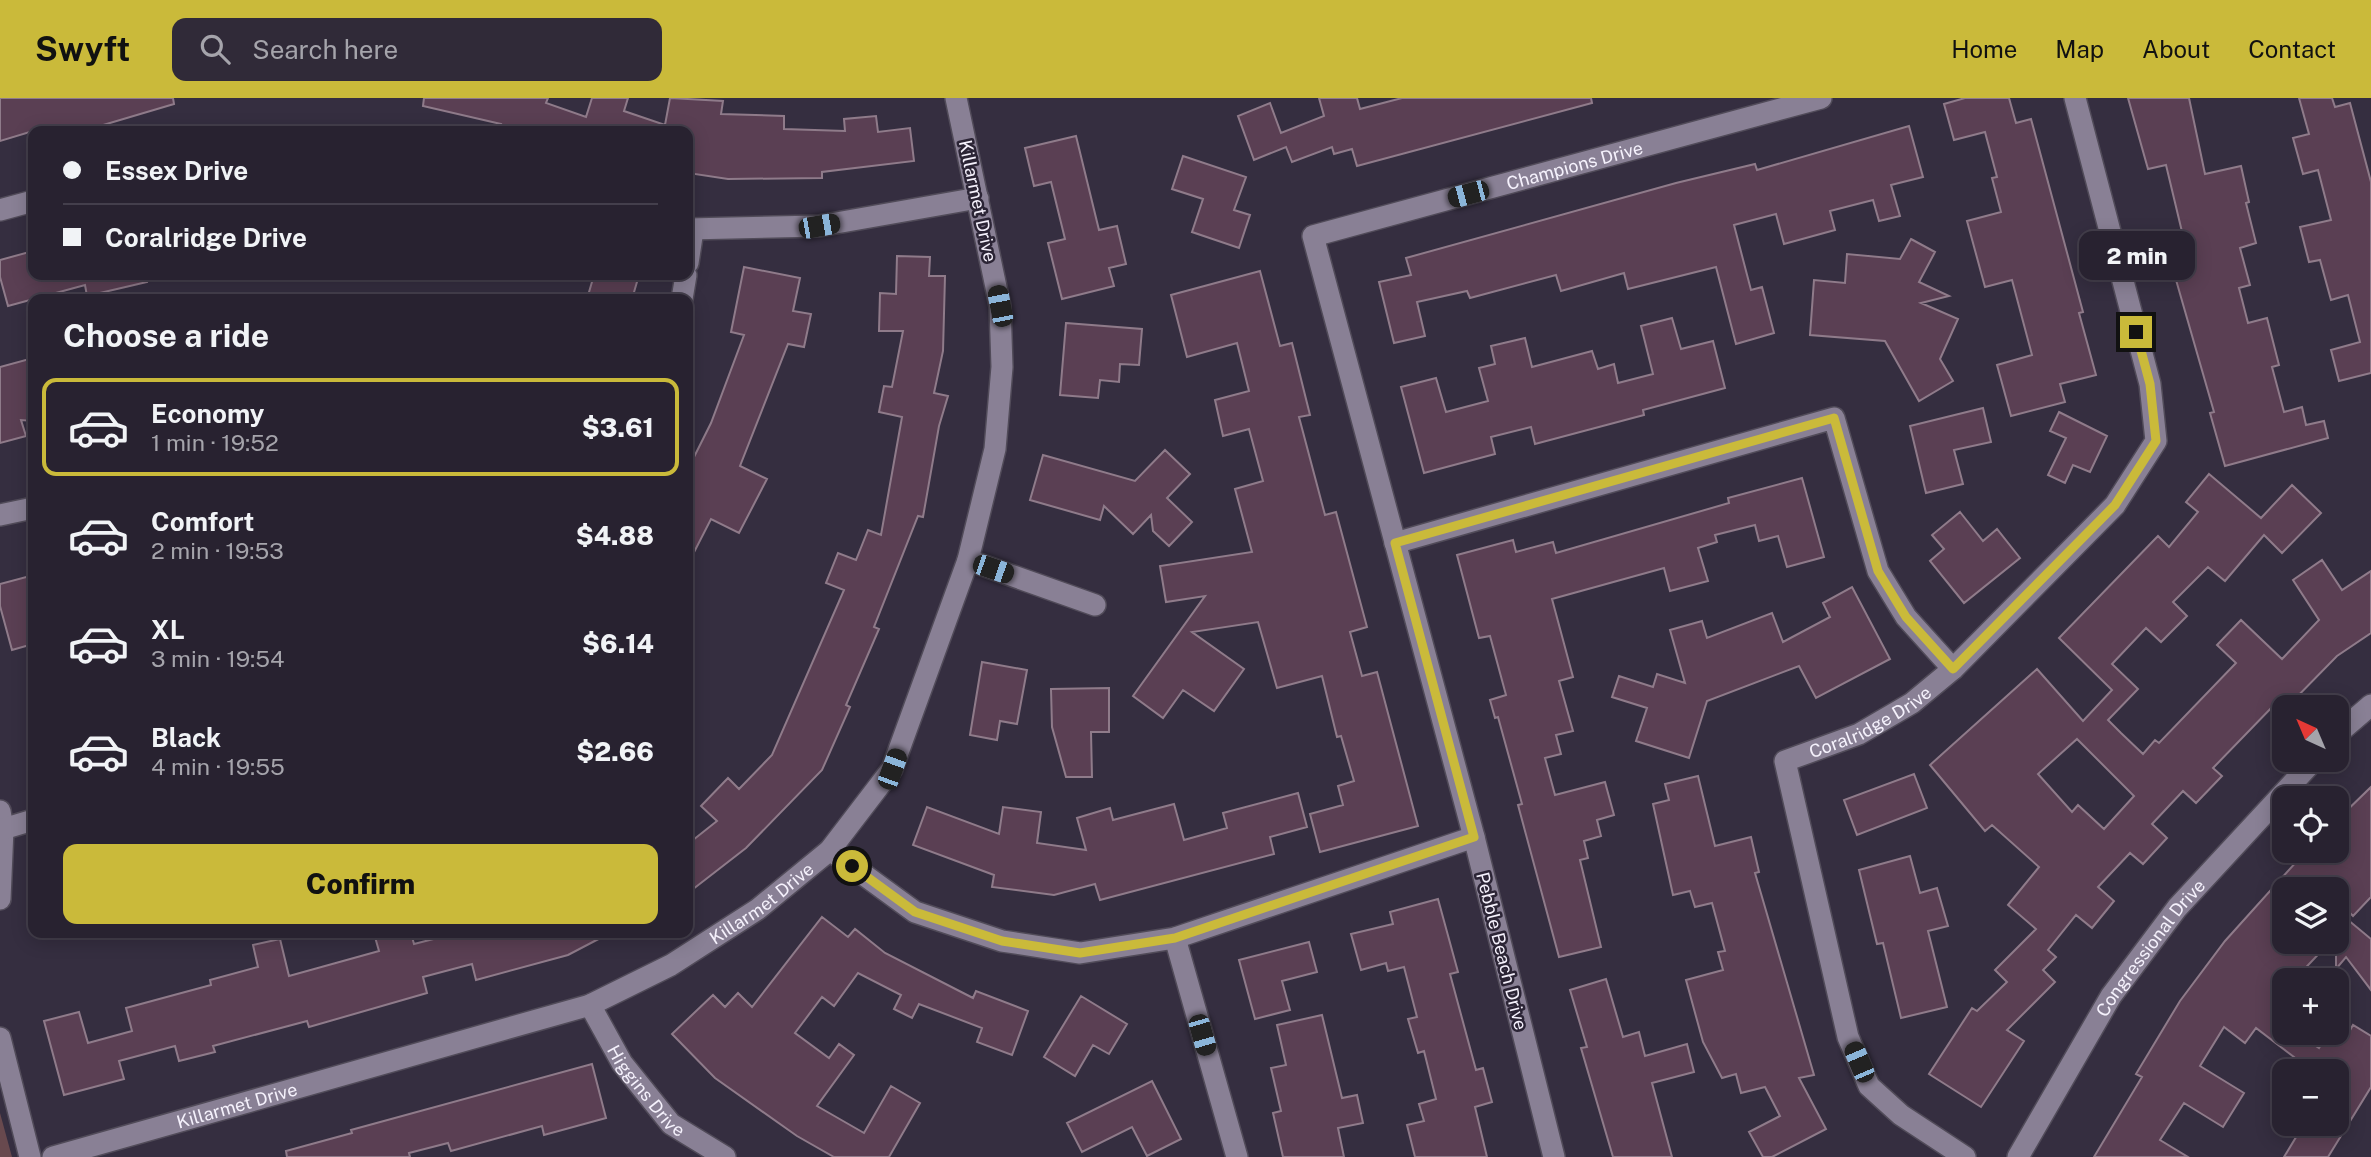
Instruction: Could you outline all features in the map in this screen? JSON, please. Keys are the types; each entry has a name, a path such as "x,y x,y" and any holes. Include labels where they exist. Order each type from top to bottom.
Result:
{"street":[{"name":"Killarmet Drive","path":"53,1157 590,1005 671,965 758,909 830,850 892,769 968,560 995,449 1002,367 1000,306 956,98"},
{"name":"Champions Drive","path":"1395,543 1313,236 1778,104 1821,98"},
{"name":"Coralridge Drive","path":"1965,1157 1901,1115 1869,1086 1848,1037 1785,761 1859,734 1912,703 1953,669 2115,505 2156,441 2150,384 2075,98"},
{"path":"693,229 819,226 978,198"},
{"path":"0,210 28,202"},
{"path":"1395,543 1834,418 1878,571 1906,617 1953,669"},
{"path":"0,515 28,509"},
{"name":"Pebble Beach Drive","path":"1395,543 1474,837 1554,1157"},
{"path":"968,560 1095,605"},
{"path":"2349,724 2371,705"},
{"name":"Congressional Drive","path":"2018,1157 2111,996 2177,908 2303,772"},
{"path":"0,899 2,820 28,820"},
{"path":"830,850 915,912 1002,941 1080,953 1175,938 1474,837"},
{"path":"1175,938 1237,1157"},
{"name":"Higgins Drive","path":"590,1005 622,1063 671,1124 725,1157"},
{"path":"0,1038 30,1157"}],"shaded area":[{"path":"0,1113 12,1157 0,1157"}],"building":[{"path":"0,98 173,98 174,104 100,126 28,126 28,133 0,141"},
{"path":"424,98 548,98 546,103 586,117 592,98 628,98 624,111 665,125 670,98 723,101 721,114 784,116 784,129 845,131 844,119 876,116 878,132 910,128 914,161 822,172 822,178 728,179 693,174 693,126 500,126 501,124 423,106"},
{"path":"1319,98 1357,98 1360,109 1402,98 1591,98 1592,103 1357,166 1352,149 1334,154 1332,147 1292,162 1286,147 1254,160 1238,116 1270,103 1281,133 1324,116"},
{"path":"1965,98 2009,98 2016,123 2031,119 2083,312 2079,313 2096,375 2060,384 2065,402 2011,416 1997,365 2032,355 2012,280 1985,287 1967,221 2001,212 1992,178 1997,177 1985,132 1954,140 1944,104"},
{"path":"2128,98 2189,98 2205,174 2241,166 2249,202 2246,203 2256,243 2240,248 2250,285 2239,288 2248,323 2267,318 2279,365 2272,367 2284,412 2302,407 2306,425 2324,421 2328,438 2225,466 2210,413 2214,412 2172,266 2189,261 2166,165 2148,169"},
{"path":"2299,98 2332,98 2335,107 2350,103 2371,182 2371,373 2339,381 2331,350 2360,342 2348,295 2331,300 2320,260 2309,262 2300,227 2331,220 2318,170 2303,174 2293,138 2309,134"},
{"path":"1909,126 1923,177 1891,185 1900,216 1879,221 1873,200 1830,211 1835,230 1784,244 1776,214 1734,225 1751,290 1762,287 1774,333 1736,344 1716,267 1628,289 1624,273 1561,291 1556,275 1470,298 1467,291 1417,302 1425,336 1394,343 1379,282 1411,275 1406,258 1676,183 1755,164 1757,170"},
{"path":"1076,136 1099,230 1117,226 1126,264 1109,268 1114,286 1062,299 1048,243 1065,239 1051,182 1034,186 1025,148"},
{"path":"1183,156 1246,177 1234,210 1250,215 1239,248 1192,232 1203,199 1172,189"},
{"path":"1911,239 1935,252 1919,282 1949,296 1921,303 1958,319 1940,359 1953,381 1919,401 1885,341 1810,335 1814,280 1845,283 1847,254 1900,259"},
{"path":"28,252 28,280 147,282 96,294 87,294 85,285 52,294 28,294 28,301 8,306 0,277 0,260"},
{"path":"897,256 930,257 929,276 945,276 943,351 934,393 948,396 939,426 923,517 918,516 874,627 879,629 846,705 850,707 822,770 746,848 693,889 693,840 717,821 701,806 728,778 739,789 772,755 844,590 826,583 838,553 856,560 868,530 881,535 902,417 879,412 884,386 892,387 903,331 879,331 880,293 896,294"},
{"path":"744,267 800,278 793,311 811,314 804,347 788,344 740,466 767,479 739,533 711,519 693,554 693,459 711,423 744,335 731,332"},
{"path":"1260,271 1280,346 1292,343 1310,415 1299,417 1325,515 1336,512 1367,627 1350,632 1362,676 1377,672 1418,826 1320,852 1310,814 1343,805 1338,786 1354,781 1341,736 1337,737 1322,676 1277,688 1258,622 1192,632 1244,669 1214,711 1183,690 1163,718 1133,696 1205,596 1166,602 1160,566 1252,552 1235,489 1263,481 1249,429 1223,436 1215,400 1249,391 1237,343 1187,357 1171,295"},
{"path":"593,280 638,280 633,294 588,294"},
{"path":"1672,318 1681,349 1713,341 1725,388 1643,410 1644,415 1535,444 1531,427 1491,437 1495,454 1424,473 1401,387 1436,378 1446,412 1488,401 1479,368 1495,364 1491,346 1525,338 1532,367 1592,351 1598,369 1614,364 1618,383 1653,374 1641,326"},
{"path":"1066,323 1142,329 1139,365 1120,364 1119,382 1100,380 1098,398 1060,395"},
{"path":"28,359 28,421 21,420 26,436 0,443 0,367"},
{"path":"1983,408 1991,442 1954,450 1963,484 1926,493 1910,426"},
{"path":"2059,412 2107,436 2090,472 2073,465 2065,483 2048,475 2066,438 2050,431"},
{"path":"1165,450 1190,474 1167,498 1192,522 1169,546 1153,531 1151,515 1133,534 1104,506 1100,520 1030,500 1043,455 1135,481"},
{"path":"2209,474 2261,518 2292,485 2321,513 2282,553 2264,535 2225,581 2208,567 2173,602 2187,616 2161,642 2146,628 2112,664 2138,689 2108,720 2143,754 2155,740 2159,743 2236,663 2217,645 2241,620 2282,659 2319,620 2293,580 2322,560 2342,590 2371,571 2371,633 2337,656 2299,695 2272,695 2272,707 2213,768 2222,776 2196,803 2183,791 2152,824 2167,838 2143,864 2130,853 2098,887 2114,901 2092,928 2076,915 2048,950 2056,957 2043,970 2055,982 2007,1030 2024,1041 1981,1107 1929,1074 1972,1008 1977,1011 2007,982 1995,970 2036,929 2008,905 2039,867 1992,825 1985,831 1930,765 2037,669 2083,721 2112,690 2059,638 2158,536 2169,547 2198,512 2186,502","holes":["2077,739 2134,796 2104,829 2078,805 2072,812 2038,774"]},
{"path":"1802,478 1824,557 1787,567 1778,536 1759,541 1755,525 1715,535 1717,542 1698,548 1708,581 1670,591 1664,568 1552,599 1573,677 1559,681 1573,731 1556,735 1561,754 1545,758 1555,795 1605,782 1614,815 1597,820 1601,836 1584,841 1588,858 1580,860 1601,947 1559,957 1518,805 1522,804 1498,717 1495,718 1490,700 1506,695 1490,636 1479,638 1457,555 1513,540 1516,552 1553,542 1556,553 1729,503 1728,498"},
{"path":"1960,512 1983,541 1997,529 2020,558 1964,603 1930,561 1944,549 1932,535"},
{"path":"28,577 28,645 12,650 0,606 0,584"},
{"path":"1852,587 1890,659 1816,698 1799,666 1707,701 1689,758 1636,741 1647,708 1612,697 1619,676 1653,687 1657,674 1685,683 1670,630 1702,621 1707,638 1772,613 1783,642 1830,617 1823,603"},
{"path":"982,662 1027,670 1017,724 1000,721 997,740 970,735"},
{"path":"1109,688 1109,732 1091,732 1092,777 1066,777 1052,727 1051,689"},
{"path":"1914,774 1927,808 1857,835 1844,800"},
{"path":"1698,776 1715,846 1751,837 1759,872 1755,873 1814,1075 1799,1078 1826,1129 1772,1157 1763,1157 1749,1132 1780,1116 1765,1087 1741,1093 1736,1074 1722,1078 1703,1042 1686,980 1723,970 1718,952 1725,951 1712,903 1695,907 1690,891 1673,895 1653,804 1669,800 1665,784"},
{"path":"2371,787 2371,897 2353,916 2349,912 2349,877 2283,877 2295,863 2349,863 2349,808"},
{"path":"1298,793 1307,827 1270,837 1274,854 1100,900 1095,884 1054,895 992,887 994,875 913,845 927,807 999,834 1003,807 1041,812 1037,843 1086,850 1077,818 1110,808 1113,820 1174,804 1184,840 1227,828 1223,813"},
{"path":"1910,856 1920,893 1937,888 1948,926 1928,931 1947,1007 1901,1018 1883,943 1877,944 1859,870"},
{"path":"2272,889 2272,954 2319,954 2305,968 2272,968 2272,1040 2256,1028 2245,1043 2224,1027 2200,1066 2244,1093 2223,1127 2184,1103 2160,1140 2188,1157 2094,1157 2142,1077 2136,1074 2180,1001 2225,941"},
{"path":"1438,899 1458,972 1450,974 1476,1070 1483,1068 1492,1102 1475,1107 1487,1157 1415,1157 1407,1125 1424,1121 1419,1104 1436,1099 1424,1051 1418,1053 1408,1019 1417,1017 1404,967 1388,971 1386,963 1361,970 1351,934 1393,924 1390,912"},
{"path":"822,917 848,937 855,929 885,953 973,998 976,991 1028,1011 1012,1055 977,1042 982,1028 919,1004 912,1018 894,1009 901,995 858,973 834,1006 822,997 795,1033 829,1058 839,1044 854,1055 817,1106 864,1133 891,1086 920,1103 889,1157 834,1157 797,1136 715,1078 672,1034 713,995 725,1007 738,993 752,1007"},
{"path":"2349,921 2371,939 2371,990 2346,957 2336,968 2336,954 2349,954"},
{"path":"375,938 412,938 414,944 437,938 600,938 568,955 476,980 472,964 423,977 427,993 309,1027 307,1021 213,1046 215,1052 179,1061 175,1046 119,1061 124,1079 64,1095 44,1021 79,1012 88,1043 132,1031 126,1008 211,985 210,980 258,967 253,945 280,939 289,976 379,951"},
{"path":"1309,942 1317,972 1282,981 1290,1010 1255,1019 1239,960"},
{"path":"1606,979 1623,1037 1639,1032 1645,1056 1687,1044 1694,1072 1652,1083 1672,1157 1613,1157 1581,1048 1587,1047 1570,990"},
{"path":"1081,996 1127,1024 1109,1054 1093,1045 1075,1076 1044,1057"},
{"path":"1322,1015 1342,1098 1357,1095 1363,1123 1338,1128 1344,1157 1283,1157 1273,1113 1281,1111 1271,1068 1286,1065 1277,1025"},
{"path":"2353,1025 2371,1036 2371,1087 2349,1123 2349,1059 2293,1059 2294,1057 2278,1045 2314,1045 2319,1048 2321,1045 2349,1045 2349,1032"},
{"path":"592,1064 606,1118 544,1135 542,1126 451,1151 448,1143 409,1153 410,1157 287,1157 286,1151 352,1133 351,1130"},
{"path":"1152,1081 1181,1139 1147,1156 1132,1127 1082,1152 1067,1123"},
{"path":"2297,1136 2341,1136 2328,1157 2284,1157"}],"route":[{"path":"852,866 915,912 1002,941 1080,953 1175,938 1474,837 1395,543 1834,418 1878,571 1906,617 1953,669 2115,505 2156,441 2150,384 2136,332"}]}
